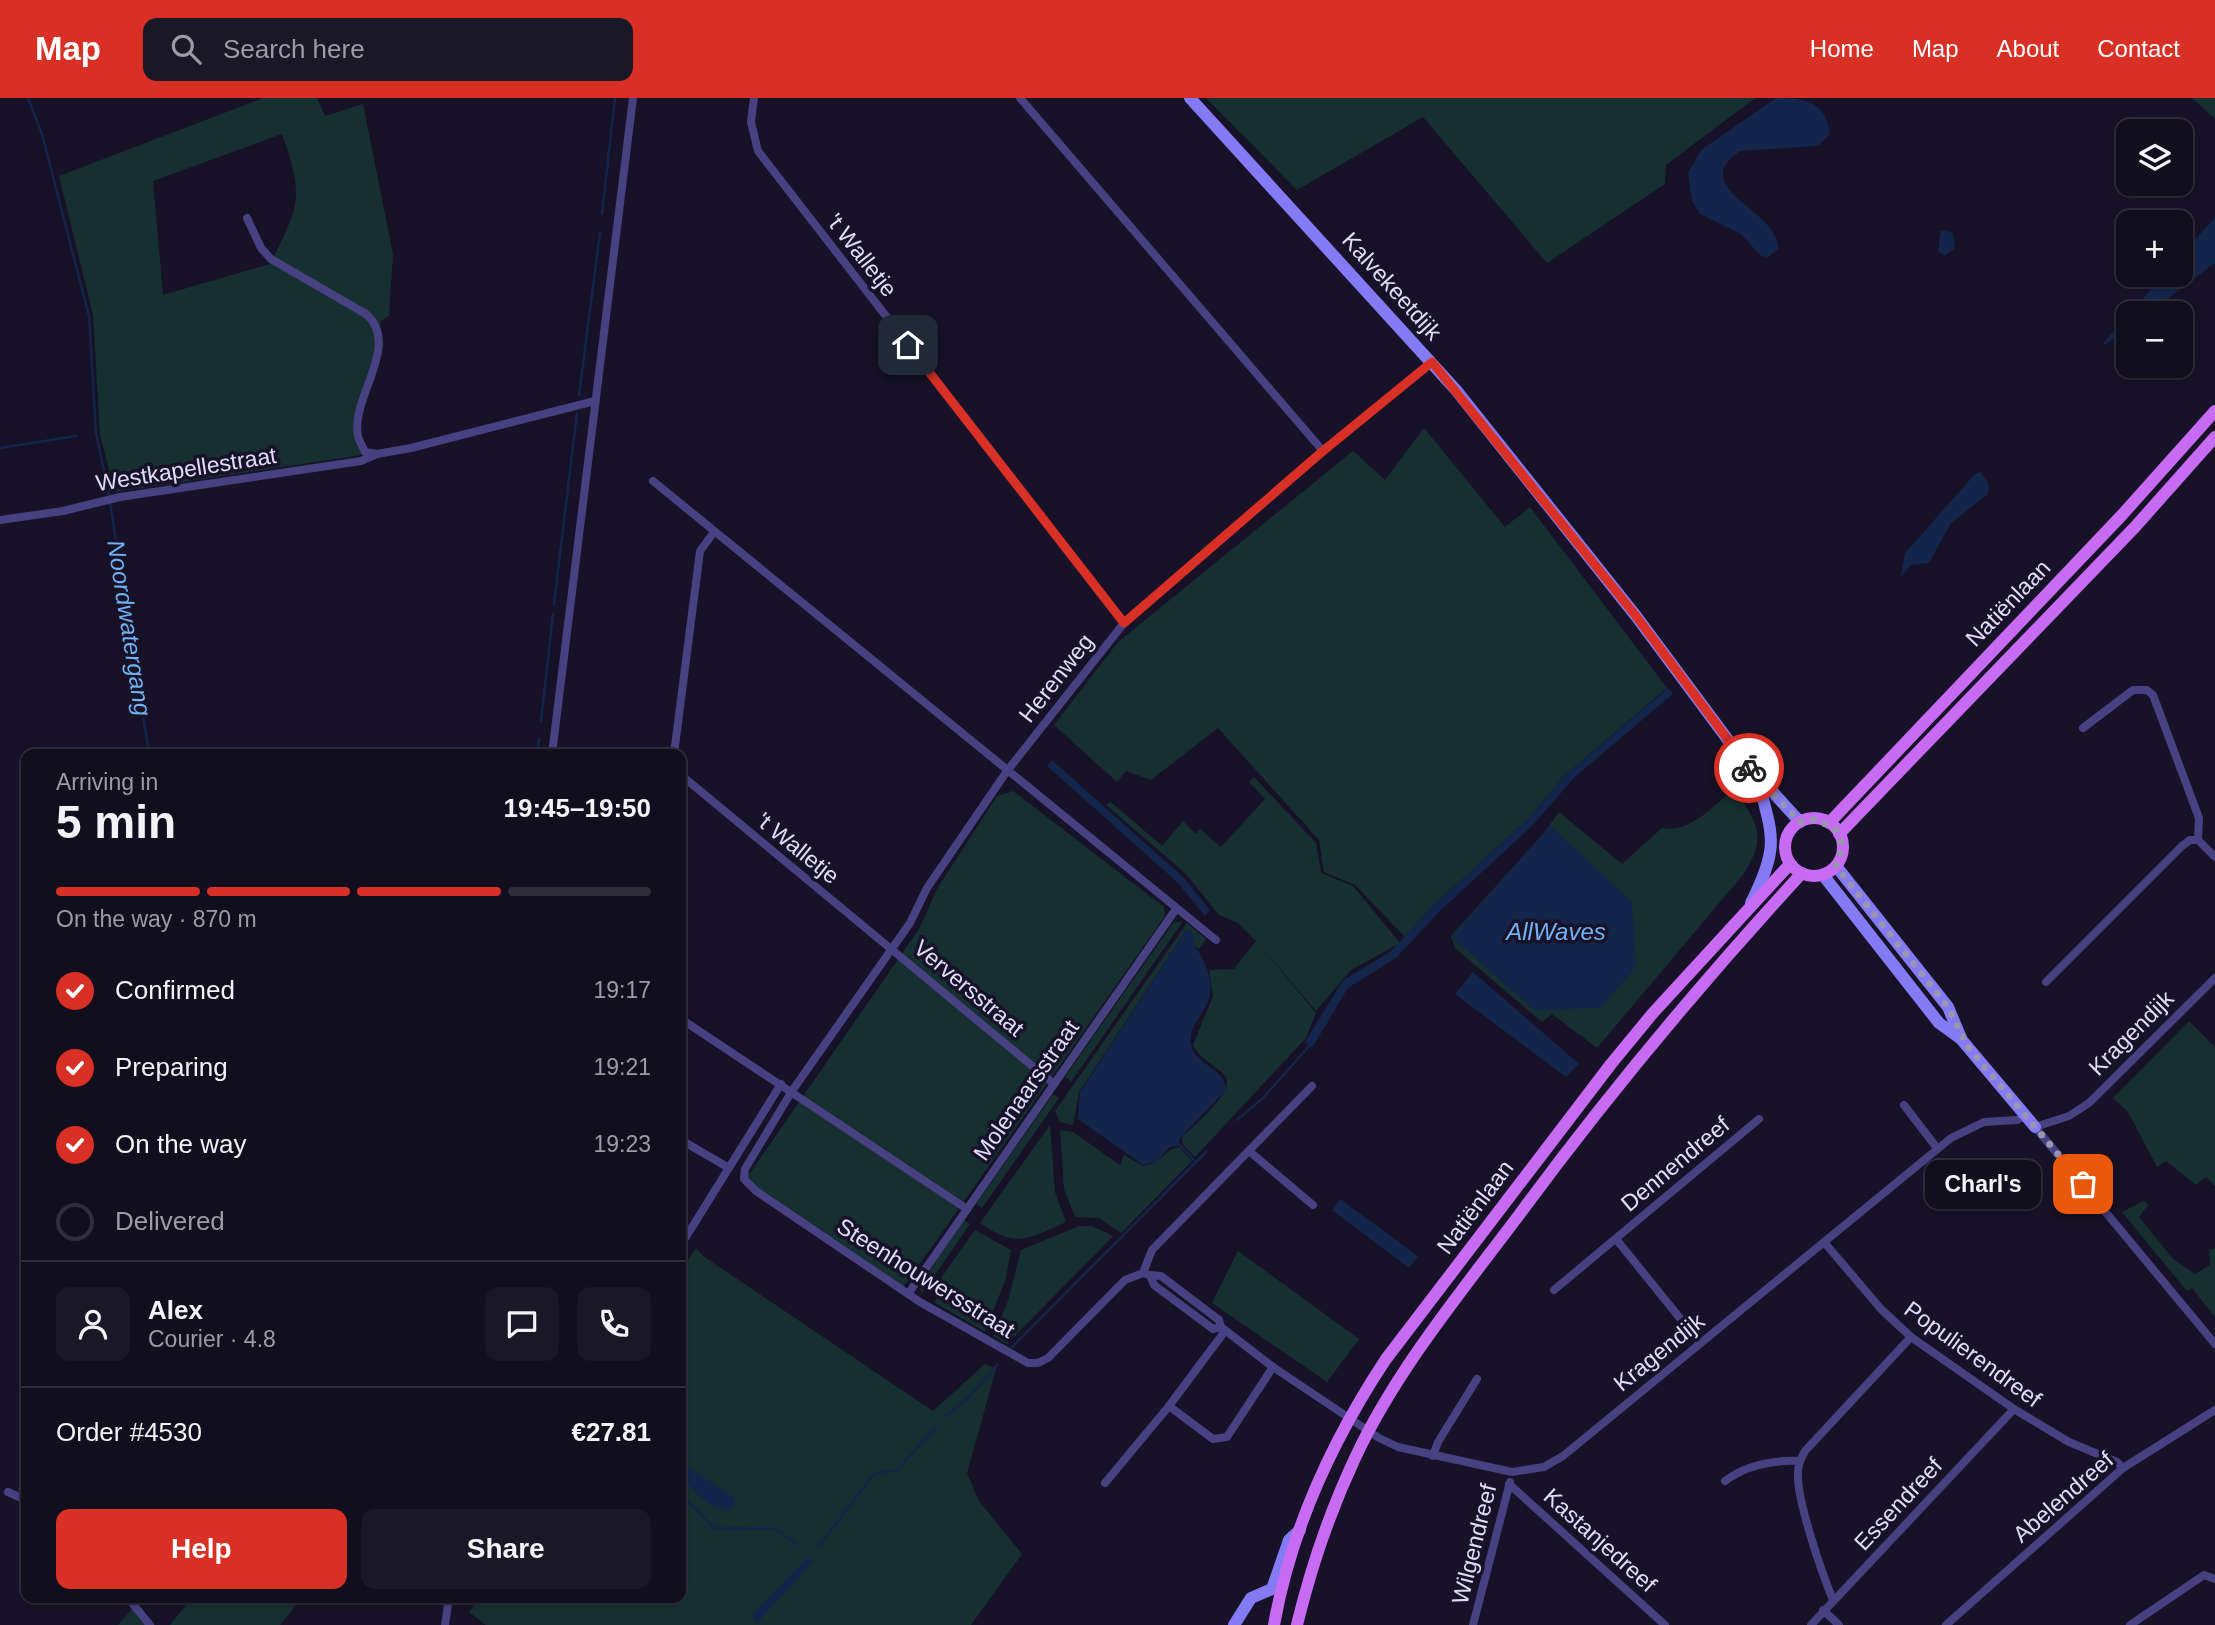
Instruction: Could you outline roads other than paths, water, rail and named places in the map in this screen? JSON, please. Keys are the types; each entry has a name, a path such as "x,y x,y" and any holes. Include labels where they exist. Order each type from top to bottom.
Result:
{"main road":[{"name":"Natiënlaan","path":"1829,823 2122,515 2215,411"},
{"name":"Natiënlaan","path":"1839,834 2135,527 2215,437"},
{"path":"1817,819 1829,823 1839,834 1843,847 1836,866 1824,875 1802,873 1790,864 1786,841 1800,822 1817,819"},
{"name":"Natiënlaan","path":"1275,1619 1300,1530 1325,1465 1349,1418 1386,1359 1604,1073 1653,1013 1790,864"},
{"name":"Natiënlaan","path":"1297,1625 1322,1541 1370,1430 1424,1344 1590,1119 1665,1025 1802,873"}],"street":[{"path":"553,749 632,98"},
{"name":"'t Walletje","path":"754,98 751,122 758,151 1124,623"},
{"path":"1020,98 1323,451"},
{"name":"Kalvekeetdijk","path":"1190,98 1432,362 1636,616 1757,777 1800,822"},
{"path":"247,218 261,248 271,259 366,314 376,325 379,341 359,417 358,436 365,452 377,454"},
{"name":"Herenweg","path":"744,1179 748,1161 792,1091 910,923 927,888 1007,771 1124,623 1323,451 1432,362"},
{"name":"Westkapellestraat","path":"0,520 63,511 120,497 361,461 377,454 595,401"},
{"path":"653,481 1216,940"},
{"path":"675,749 700,551 714,532"},
{"path":"2084,728 2133,690 2147,690 2153,695 2199,818 2198,840"},
{"name":"Kalvekeetdijk","path":"1749,907 1772,851 1771,824 1757,777"},
{"name":"'t Walletje","path":"686,779 892,949"},
{"path":"2046,982 2190,840 2198,840 2215,857"},
{"path":"1836,866 1948,1007 1961,1038"},
{"path":"1824,875 1939,1023 1961,1038 2134,1243 2215,1344"},
{"name":"Molenaarsstraat","path":"908,1294 1176,909"},
{"name":"Verversstraat","path":"892,949 1054,1084"},
{"name":"Kragendijk","path":"2035,1127 2069,1116 2088,1103 2215,978"},
{"path":"686,1022 967,1209"},
{"path":"686,1237 781,1084"},
{"path":"1312,1086 1152,1250 1147,1274 1154,1285 1213,1329 1223,1329 1273,1367 1370,1430"},
{"path":"1904,1105 1937,1148"},
{"name":"Kragendijk","path":"1370,1430 1398,1447 1512,1472 1533,1470 1554,1463 1937,1148 1984,1122 2025,1116"},
{"name":"Dennendreef","path":"1554,1290 1759,1119"},
{"path":"686,1143 729,1168"},
{"path":"1249,1151 1313,1205"},
{"name":"Steenhouwersstraat","path":"744,1179 756,1191 908,1294 1019,1359 1038,1363 1048,1359 1125,1280 1147,1274"},
{"name":"Dennendreef","path":"1616,1239 1700,1343"},
{"name":"Populierendreef","path":"1824,1242 1881,1309 1911,1337 2014,1409 2069,1443 2117,1462 2123,1468"},
{"path":"1105,1483 1169,1406 1223,1329"},
{"path":"1833,1600 1821,1569 1799,1485 1800,1461 1805,1451 1911,1337"},
{"path":"1169,1406 1213,1439 1227,1437 1273,1367"},
{"path":"1433,1456 1477,1379"},
{"name":"Essendreef","path":"1811,1625 2014,1409"},
{"name":"Abelendreef","path":"1946,1625 2123,1468 2215,1410"},
{"path":"1725,1481 1740,1470 1781,1460 1800,1461"},
{"name":"Wilgendreef","path":"1473,1625 1512,1472"},
{"name":"Kastanjedreef","path":"1509,1484 1665,1625"},
{"path":"8,1492 21,1498"},
{"path":"1234,1625 1251,1598 1261,1596 1272,1589 1289,1540 1300,1530"},
{"path":"2130,1625 2215,1567"},
{"path":"2205,1575 2215,1579"},
{"path":"1261,1596 1272,1603 1275,1619"},
{"path":"132,1603 150,1625"},
{"path":"445,1625 448,1603"},
{"path":"1824,1611 1839,1625"}],"water":[{"path":"1776,98 1796,99 1819,108 1828,123 1830,134 1818,146 1740,151 1726,165 1723,177 1728,188 1775,235 1778,249 1767,258 1760,255 1741,234 1700,214 1692,201 1688,173 1701,150"},
{"path":"2215,217 2215,263 2193,279 2193,242"},
{"path":"1941,230 1953,233 1955,248 1944,256 1938,251"},
{"path":"2153,287 2183,287 2164,301 2141,301"},
{"path":"2116,328 2116,337 2105,345 2103,343"},
{"path":"1981,472 1989,485 1988,494 1951,523 1929,563 1911,565 1901,577 1905,553 1975,474"},
{"path":"1668,688 1673,694 1576,776 1531,827 1441,910 1396,958 1348,988 1312,1048 1305,1042 1343,980 1390,952 1435,904 1530,817 1564,776"},
{"path":"1052,760 1183,877 1210,910 1205,916 1177,882 1047,766"},
{"name":"AllWaves","path":"1550,826 1632,902 1636,967 1600,1008 1534,1010 1452,937"},
{"path":"1187,929 1194,934 1193,945 1202,958 1210,981 1208,1002 1194,1026 1191,1044 1198,1057 1221,1076 1226,1090 1181,1137 1177,1146 1170,1147 1156,1162 1143,1165 1078,1119 1080,1092"},
{"path":"1473,972 1579,1064 1566,1077 1455,994"},
{"path":"1340,1199 1418,1256 1409,1268 1332,1210"},
{"path":"686,1466 734,1497 735,1503 730,1509 722,1508 708,1503 686,1481"},
{"path":"808,1557 813,1562 757,1623 751,1616"}],"waterway":[{"path":"28,98 42,134 89,316 96,433 109,495"},
{"path":"602,214 615,98"},
{"path":"579,395 600,232"},
{"path":"554,604 577,413"},
{"path":"0,448 76,436"},
{"name":"Noordwatergang","path":"110,502 148,749"},
{"path":"541,721 553,614"},
{"path":"538,749 539,739"},
{"path":"1237,1120 1263,1098 1311,1044"},
{"path":"1178,1143 1195,1161"},
{"path":"1012,1347 1206,1152"},
{"path":"945,1417 971,1395 998,1364"},
{"path":"818,1547 875,1473 897,1470 937,1426"},
{"name":"Noordwatergang","path":"686,1499 714,1528 775,1529 797,1544"}],"place":[{"name":"Charl's","path":"2083,1184"}]}
